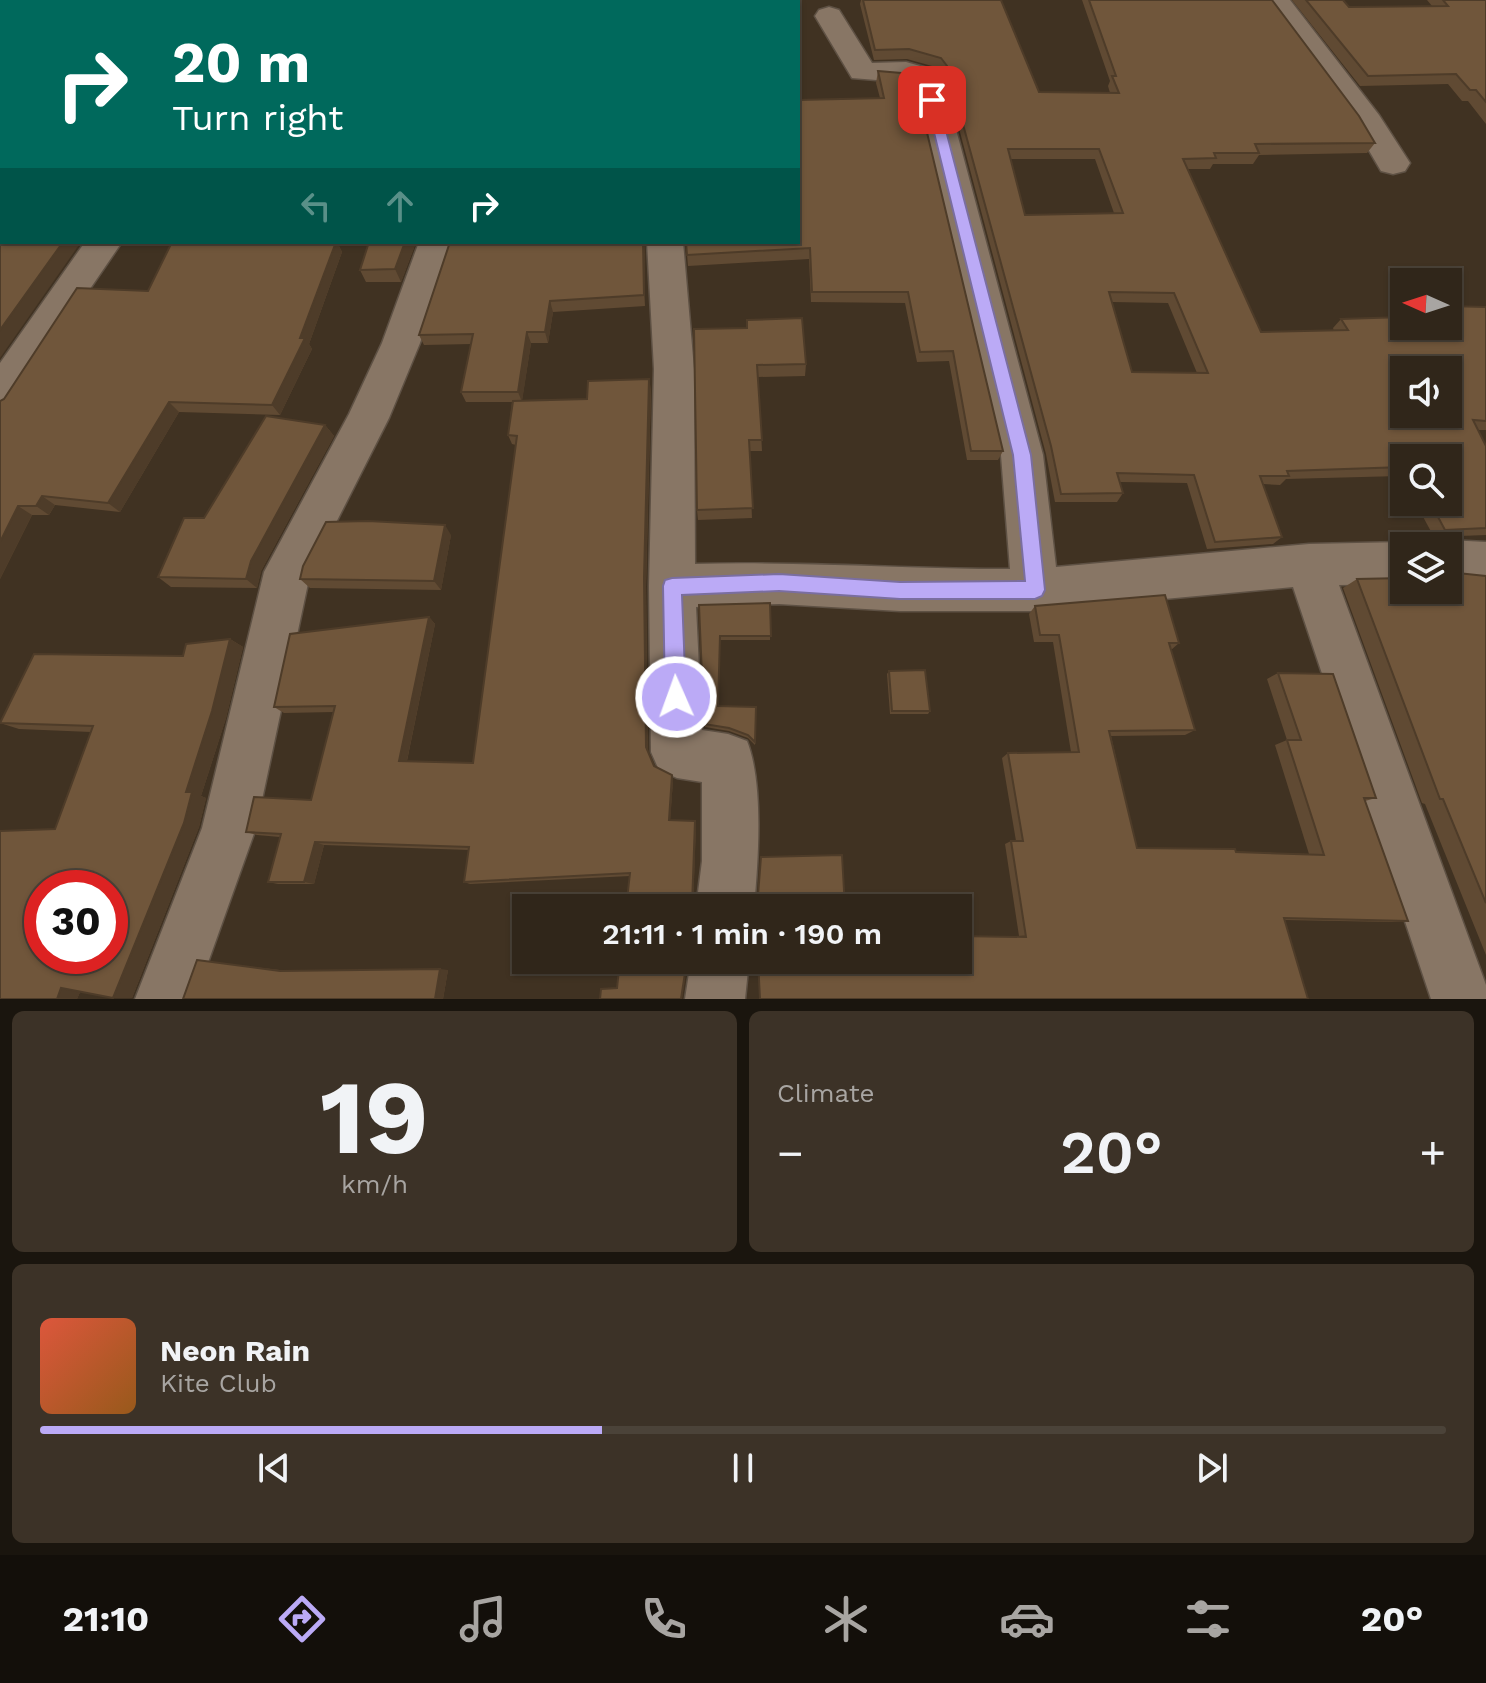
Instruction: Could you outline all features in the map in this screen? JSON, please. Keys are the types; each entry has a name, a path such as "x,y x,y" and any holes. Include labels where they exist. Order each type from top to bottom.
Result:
{"street":[{"path":"1276,0 1368,122 1393,163"},
{"path":"829,16 863,72 906,71 927,77 1022,455 1035,590"},
{"path":"0,397 41,330 103,244"},
{"path":"165,999 229,828 287,572 368,418 401,343 436,244"},
{"path":"665,244 671,289 675,443 672,586 677,752 728,760 730,861 726,894"},
{"path":"1462,562 1486,563"},
{"path":"672,586 779,583 900,590 1035,590 1309,565 1390,563"},
{"path":"1309,565 1461,999"},
{"path":"715,999 718,974"}],"building":[{"path":"863,0 1001,0 1039,92 1119,93 1089,0 1272,0 1359,116 1375,143 1255,144 1259,153 1214,153 1216,158 1183,159 1261,332 1348,330 1341,319 1390,317 1390,340 1462,340 1462,306 1486,307 1486,421 1473,420 1486,446 1486,528 1445,530 1438,516 1462,516 1462,444 1390,444 1390,467 1287,471 1289,476 1260,476 1282,537 1215,542 1194,475 1117,473 1123,493 1061,494 1051,446 947,66 941,58 909,49 875,50","holes":["1008,149 1099,149 1123,213 1025,215","1109,292 1174,293 1208,373 1132,372"]},
{"path":"1306,0 1343,0 1349,7 1448,6 1443,0 1486,0 1486,102 1456,74 1368,76"},
{"path":"878,71 913,74 1003,451 971,451 953,351 920,352 908,292 812,292 810,248 687,255 686,244 800,244 800,100 884,98"},
{"path":"0,244 62,244 0,330"},
{"path":"171,244 335,244 300,338 305,338 272,405 169,402 108,503 42,496 36,506 18,506 0,542 0,401 77,288 148,291"},
{"path":"368,244 404,244 395,269 360,270"},
{"path":"449,244 643,244 644,295 550,301 545,332 527,332 518,392 461,392 473,334 419,335"},
{"path":"802,318 806,364 757,365 762,440 749,440 753,508 697,510 694,329 747,328 747,320"},
{"path":"649,379 644,578 646,747 654,766 672,775 669,820 695,821 692,894 628,894 630,873 464,882 469,847 315,842 304,882 268,882 281,834 246,832 254,797 311,800 335,706 274,707 290,634 429,617 399,761 473,763 517,436 508,435 513,401 587,399 588,381"},
{"path":"266,416 325,425 251,561 246,579 158,577 184,518 204,518"},
{"path":"326,522 445,525 434,581 300,579 303,566"},
{"path":"1462,573 1486,576 1486,903 1443,799 1440,799 1357,579 1390,578 1390,604 1462,604"},
{"path":"1165,595 1179,643 1169,643 1195,730 1109,731 1137,848 1235,849 1236,852 1324,855 1287,740 1301,740 1278,673 1333,674 1376,798 1364,798 1408,921 1284,918 1308,999 760,999 759,974 972,974 972,936 1026,937 1011,841 1023,841 1008,753 1079,752 1059,635 1040,635 1035,606"},
{"path":"770,603 771,636 720,636 718,706 756,707 755,742 748,735 729,728 704,724 699,605"},
{"path":"230,639 212,711 186,792 192,792 184,823 128,961 128,870 24,870 24,974 123,974 113,998 61,988 57,999 0,999 0,831 55,829 93,726 0,723 34,654 183,656 186,644"},
{"path":"925,670 930,711 892,711 889,671"},
{"path":"842,855 844,894 758,894 761,857"},
{"path":"197,960 280,971 440,969 435,999 183,999"},
{"path":"618,974 685,974 681,999 600,999 601,989 617,988"}],"route":[{"path":"676,697 672,586 779,583 900,590 1035,590 1022,455 932,100"}]}
